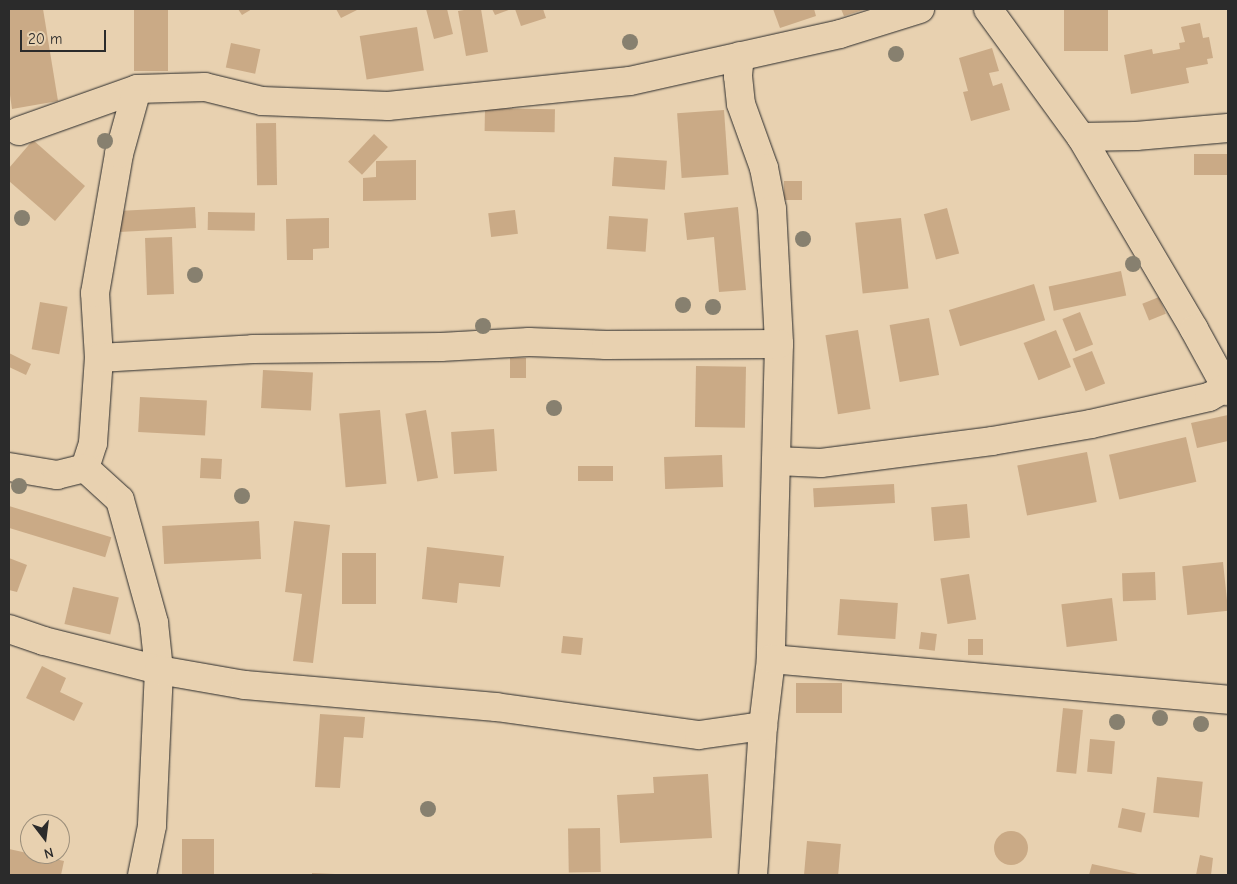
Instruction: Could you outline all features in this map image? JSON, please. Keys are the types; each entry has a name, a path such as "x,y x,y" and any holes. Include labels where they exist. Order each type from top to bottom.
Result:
{"street":[{"path":"19,131 137,89 205,87 262,101 388,106 630,81 840,34 920,9"},
{"path":"776,461 821,463 992,441 1100,422 1209,397 1227,389 1194,328 1081,137 988,9"},
{"path":"740,56 738,76 741,104 764,168 772,209 779,344 771,658 763,726 753,875"},
{"path":"85,468 93,443 99,358 95,293 106,239 119,154 137,89"},
{"path":"1081,137 1136,136 1228,128"},
{"path":"99,358 253,349 441,347 529,342 606,345 779,344"},
{"path":"9,467 57,475 85,468"},
{"path":"85,468 120,500 154,623 159,670 152,826 142,875"},
{"path":"9,629 44,641 159,670 245,685 496,707 699,735 763,726"},
{"path":"771,658 1228,700"}],"building":[{"path":"9,9 43,9 58,101 12,109 9,88"},
{"path":"134,9 168,9 168,71 134,71"},
{"path":"238,9 252,9 242,15"},
{"path":"336,9 359,9 341,18"},
{"path":"426,9 447,9 453,34 434,39"},
{"path":"481,9 488,52 466,56 458,11"},
{"path":"492,9 511,9 495,15"},
{"path":"515,9 543,9 546,18 521,26"},
{"path":"773,9 814,9 816,16 780,28"},
{"path":"841,9 866,9 844,16"},
{"path":"1064,9 1108,9 1108,51 1064,51"},
{"path":"1200,23 1203,38 1209,37 1213,58 1207,59 1208,64 1186,68 1189,83 1131,94 1124,55 1152,49 1153,54 1180,49 1179,43 1185,42 1181,27"},
{"path":"417,27 424,70 367,80 360,36"},
{"path":"231,43 260,49 255,74 226,67"},
{"path":"992,48 999,71 989,73 993,86 1002,83 1010,110 971,121 963,92 968,91 959,58"},
{"path":"485,108 555,109 555,132 485,131"},
{"path":"724,110 729,175 682,178 677,113"},
{"path":"256,123 276,123 277,185 257,185"},
{"path":"374,134 388,147 362,175 348,162"},
{"path":"33,140 85,186 55,221 9,181 9,168"},
{"path":"1194,154 1228,154 1228,175 1194,175"},
{"path":"614,157 667,161 665,190 612,186"},
{"path":"416,160 416,200 363,201 363,178 376,177 376,161"},
{"path":"784,181 802,181 802,200 784,200"},
{"path":"195,207 196,228 114,232 113,211"},
{"path":"738,207 746,290 719,292 714,237 687,240 684,213"},
{"path":"947,208 959,253 936,260 924,214"},
{"path":"515,210 518,234 491,237 488,213"},
{"path":"208,212 255,213 255,231 208,230"},
{"path":"609,216 648,219 646,252 607,249"},
{"path":"329,218 329,248 313,249 313,260 287,260 286,219"},
{"path":"901,218 908,289 863,293 855,223"},
{"path":"172,237 174,294 147,295 145,238"},
{"path":"1121,271 1126,295 1054,311 1049,286"},
{"path":"1034,284 1045,320 960,346 949,310"},
{"path":"1159,297 1166,314 1149,320 1142,304"},
{"path":"40,302 68,307 59,354 32,349"},
{"path":"1080,312 1093,344 1075,352 1062,319"},
{"path":"929,318 939,375 900,382 890,325"},
{"path":"858,330 871,409 838,414 825,335"},
{"path":"1056,330 1071,367 1039,380 1024,343"},
{"path":"1092,351 1105,383 1086,391 1073,359"},
{"path":"9,353 31,364 26,375 9,367"},
{"path":"510,358 526,358 526,378 510,378"},
{"path":"696,366 746,367 745,428 695,427"},
{"path":"263,370 313,373 311,411 261,408"},
{"path":"140,397 207,401 205,435 138,432"},
{"path":"380,410 386,484 346,487 339,414"},
{"path":"426,410 438,478 417,482 405,414"},
{"path":"1228,415 1228,441 1197,448 1191,423"},
{"path":"494,429 497,471 454,474 451,432"},
{"path":"1186,437 1196,482 1119,500 1109,455"},
{"path":"1087,452 1097,502 1027,516 1017,466"},
{"path":"722,455 723,487 665,489 664,457"},
{"path":"201,458 222,459 221,479 200,478"},
{"path":"578,466 613,466 613,481 578,481"},
{"path":"894,484 895,503 814,507 813,488"},
{"path":"967,504 970,538 934,541 931,507"},
{"path":"9,506 111,537 105,557 9,528"},
{"path":"259,521 261,559 164,564 162,526"},
{"path":"294,521 330,525 313,663 293,661 302,594 285,592"},
{"path":"427,547 504,556 500,587 459,583 457,603 422,599"},
{"path":"342,553 376,553 376,604 342,604"},
{"path":"9,558 27,565 17,592 9,590"},
{"path":"1223,562 1228,611 1187,615 1182,566"},
{"path":"1155,572 1156,600 1123,601 1122,573"},
{"path":"969,574 976,619 948,624 940,579"},
{"path":"73,587 119,598 110,635 64,624"},
{"path":"1112,598 1117,641 1067,647 1061,604"},
{"path":"840,599 898,603 895,639 837,635"},
{"path":"921,632 937,634 935,651 919,649"},
{"path":"563,636 583,638 581,655 561,653"},
{"path":"968,639 983,639 983,655 968,655"},
{"path":"42,666 66,678 60,692 83,703 74,721 26,698"},
{"path":"796,683 842,683 842,713 796,713"},
{"path":"1063,708 1083,710 1076,774 1056,772"},
{"path":"320,714 365,717 363,738 344,737 340,788 315,787"},
{"path":"1090,739 1115,741 1112,774 1087,772"},
{"path":"708,774 712,838 620,843 617,795 654,793 653,777"},
{"path":"1157,777 1203,782 1199,818 1153,813"},
{"path":"1122,808 1145,813 1141,833 1118,828"},
{"path":"600,828 601,872 569,873 568,829"},
{"path":"1011,831 1018,832 1023,836 1027,841 1027,855 1023,860 1018,864 1011,865 1004,864 999,860 995,855 994,848 995,841 999,836 1004,832"},
{"path":"182,839 214,839 214,875 182,875"},
{"path":"807,841 841,844 838,875 804,875"},
{"path":"9,849 20,851 20,864 63,864 61,875 9,875"},
{"path":"1200,855 1213,858 1211,875 1196,875"},
{"path":"1092,864 1138,874 1138,875 1089,875"},
{"path":"312,873 335,874 335,875 312,875"}]}
